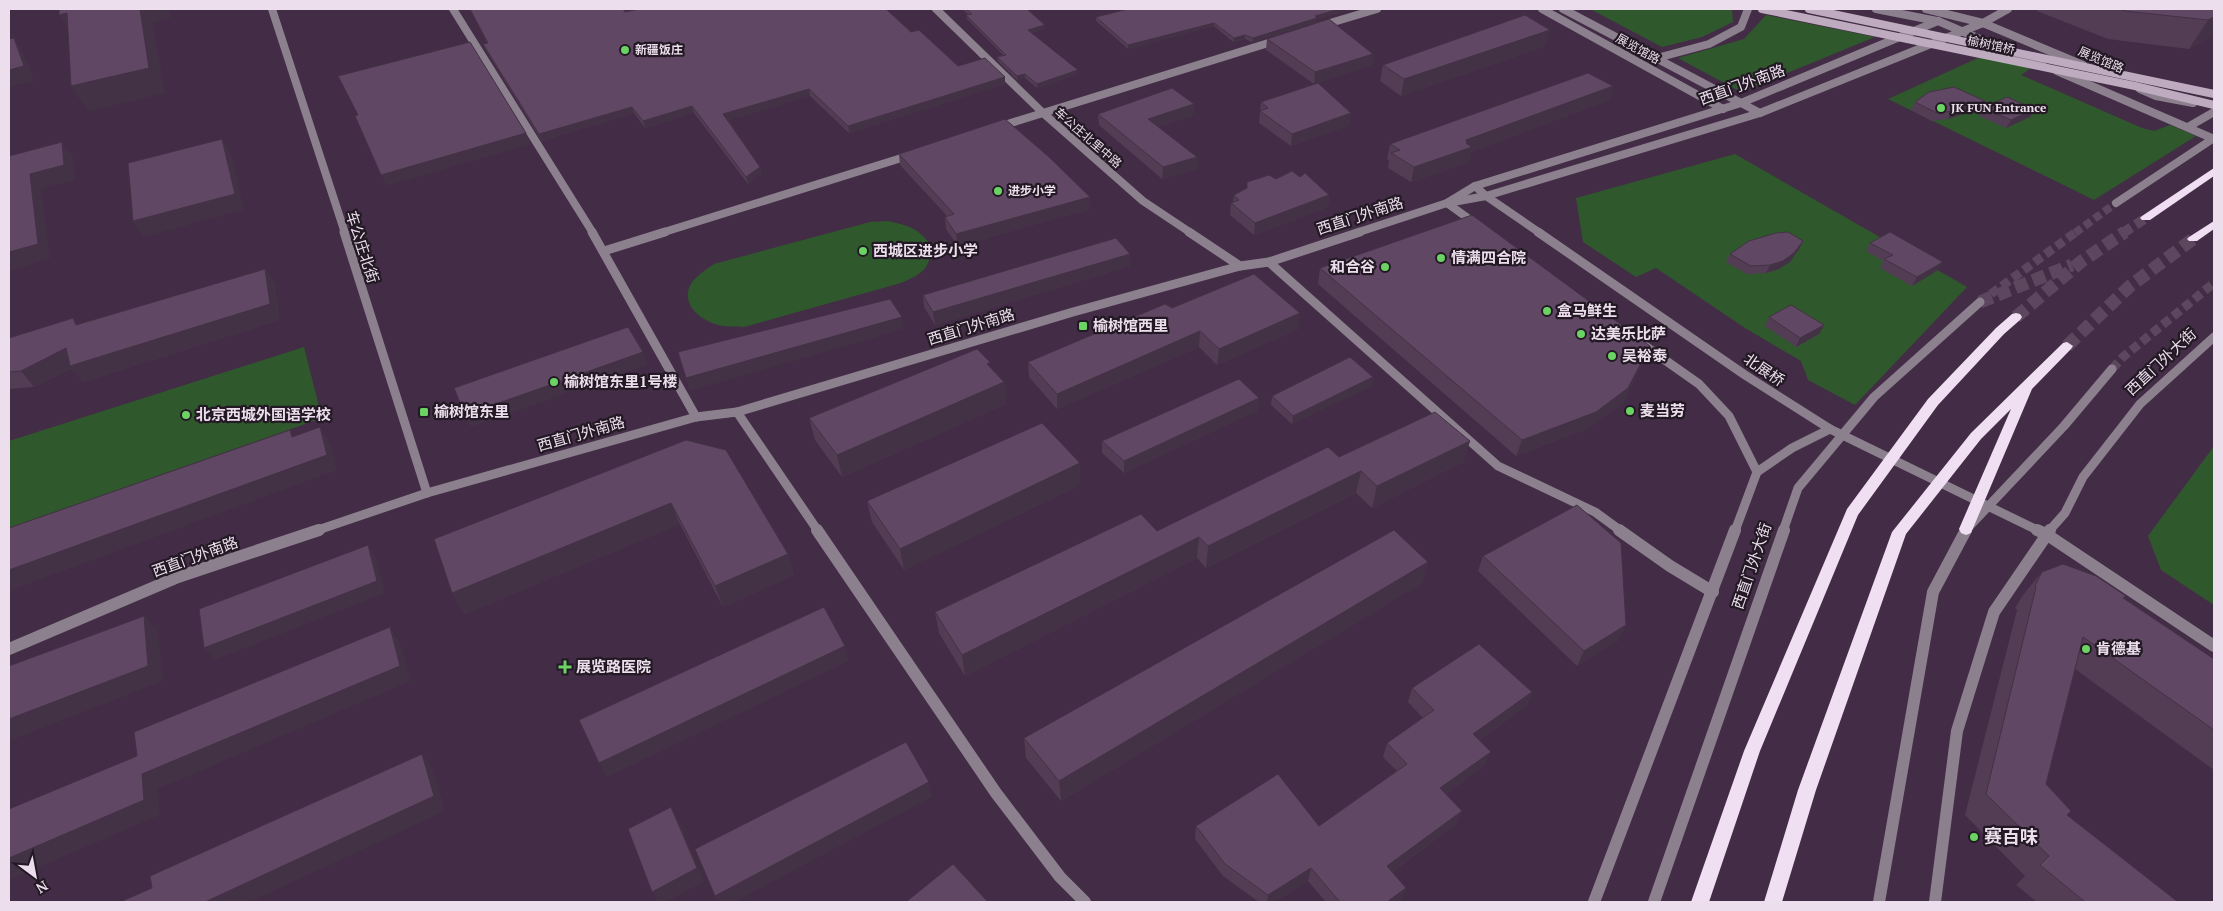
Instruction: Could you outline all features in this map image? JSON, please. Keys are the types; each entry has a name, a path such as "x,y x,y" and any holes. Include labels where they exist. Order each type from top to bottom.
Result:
{"highway":[{"path":"2146,218 2214,171"},
{"path":"2193,239 2214,224"},
{"path":"1700,902 1752,751 1852,513 1933,402 2000,331 2016,317"},
{"path":"1773,902 1807,790 1898,532 1976,436 2067,346"},
{"path":"1966,529 2030,381"}],"main road":[{"name":"榆树馆桥","path":"1762,9 2135,86 2214,105"},
{"name":"榆树馆桥","path":"1809,9 2214,94"}],"street":[{"name":"车公庄北街","path":"275,9 427,493"},
{"path":"453,9 604,251 696,417"},
{"name":"车公庄北里中路","path":"936,9 1043,113 1143,201 1240,266"},
{"path":"1310,30 1377,9"},
{"name":"展览馆路","path":"1542,9 1723,109"},
{"name":"展览馆路","path":"1563,9 1760,113"},
{"path":"1657,58 1709,44 1742,27 1748,9"},
{"path":"1876,9 1938,21 1983,23 2008,9"},
{"path":"1926,9 1983,23"},
{"name":"展览馆路","path":"1938,21 2188,128"},
{"name":"西直门外南路","path":"1447,203 1475,186 1741,103 1938,21"},
{"name":"展览馆路","path":"1983,23 2156,96 2214,105"},
{"name":"西直门外南路","path":"9,649 178,577 427,493 696,417 737,412 1072,312 1240,266 1269,262 1447,203 1486,196 1760,113 1983,23"},
{"path":"987,131 1291,36"},
{"path":"2188,128 2214,112"},
{"path":"2188,128 2214,138"},
{"path":"2116,203 2214,138"},
{"path":"604,251 922,151"},
{"name":"北展桥","path":"1475,186 1486,196 1745,375 1830,429 2046,534 2214,646"},
{"path":"1447,203 1486,231"},
{"path":"1269,262 1498,466 1595,512 1670,566 1713,592"},
{"name":"西直门外大街","path":"1654,902 1798,488 1874,397 1980,302"},
{"path":"1628,333 1698,384 1729,416 1757,472 1792,448 1830,429"},
{"name":"西直门外大街","path":"1935,902 1960,722 1994,612 2046,534 2065,513 2083,477 2140,404 2214,337"},
{"name":"西直门外大街","path":"1879,902 1933,592 1966,529 2064,426 2112,370"},
{"path":"737,412 996,793 1060,877 1085,902"},
{"name":"西直门外大街","path":"1594,902 1757,472"}],"green space":[{"path":"1590,9 1725,9 1732,10 1733,22 1702,37 1662,47"},
{"path":"1766,15 1875,37 1741,92 1678,58 1744,39"},
{"path":"1991,52 2030,69 2021,75 2142,128 2154,131 2170,125 2196,136 2094,200 1888,99"},
{"path":"1735,154 1967,287 1855,405 1808,380 1801,361 1745,328 1656,268 1636,277 1583,242 1576,198"},
{"path":"888,221 913,229 923,236 932,247 929,261 923,270 901,283 744,327 717,325 710,322 698,314 689,303 689,288 693,280 714,264 870,222"},
{"path":"304,347 322,418 9,528 9,441"},
{"path":"2214,446 2214,605 2161,570 2148,536"}],"building":[{"path":"59,9 140,9 149,68 71,86 67,13 59,15"},
{"path":"470,9 623,9 625,12 639,9 886,9 911,32 919,30 958,66 985,58 1005,77 848,126 809,89 723,114 760,167 746,177 692,106 643,121 632,107 539,134 483,44 488,43"},
{"path":"966,9 1027,9 1045,25 1028,30 1078,70 1037,84 1025,74 1017,76 997,57 1006,55 966,15 972,14"},
{"path":"1128,9 1339,9 1253,38 1245,35 1234,38 1214,23 1128,45 1096,17"},
{"path":"2119,9 2214,9 2214,17 2208,20"},
{"path":"1525,15 1550,30 1404,79 1383,65"},
{"path":"1329,19 1373,54 1315,72 1267,39"},
{"path":"14,38 24,66 9,70 9,39"},
{"path":"470,42 526,133 381,175 355,116 358,115 338,76"},
{"path":"1588,73 1613,86 1466,140 1467,144 1472,147 1414,167 1391,153 1400,150 1390,144"},
{"path":"1318,83 1351,113 1292,134 1260,111 1268,108 1261,102"},
{"path":"1954,87 1985,101 1952,111 1937,113 1915,102 1929,92"},
{"path":"1172,88 1194,104 1148,119 1197,157 1163,167 1098,114"},
{"path":"2007,97 2034,109 2011,120 1983,108"},
{"name":"进步小学","path":"1005,119 1049,157 1090,197 956,234 945,217 954,214 899,154"},
{"path":"222,139 235,194 133,221 128,163"},
{"path":"62,142 64,165 30,174 38,244 9,252 9,156"},
{"path":"1292,171 1300,177 1305,173 1329,195 1255,223 1231,203 1239,200 1234,195 1247,188 1247,182 1269,175 1276,179"},
{"path":"1472,215 1650,346 1628,388 1596,412 1522,440 1320,268"},
{"path":"1788,232 1803,241 1794,253 1783,261 1770,265 1751,266 1730,254 1749,241 1776,233"},
{"path":"1890,232 1943,262 1917,277 1884,259 1893,255 1870,243"},
{"path":"1116,238 1130,254 933,312 923,295"},
{"path":"265,269 270,304 70,366 66,348 21,371 9,372 9,338 73,318 76,325"},
{"path":"1254,274 1300,313 1219,349 1200,331 1057,394 1028,362 1165,304 1172,308"},
{"path":"890,299 902,317 686,378 678,352"},
{"path":"1791,305 1824,325 1800,338 1769,317"},
{"path":"628,327 643,352 465,415 454,388"},
{"path":"977,349 990,362 987,364 1004,382 837,455 809,418"},
{"path":"1350,357 1373,377 1293,416 1272,396"},
{"path":"1239,379 1259,398 1124,461 1102,441"},
{"path":"1435,412 1470,441 1377,486 1361,471 1208,546 1199,537 962,655 935,612 1141,514 1157,531 1328,447 1339,457"},
{"path":"1042,423 1080,463 900,549 867,501"},
{"path":"320,427 327,455 9,570 9,528 290,430 292,437"},
{"path":"686,440 726,450 788,554 715,586 671,503 452,593 434,539"},
{"path":"1577,505 1621,543 1626,625 1584,651 1483,556"},
{"path":"1394,530 1428,562 1059,781 1024,738"},
{"path":"368,545 377,581 204,648 199,609"},
{"path":"2063,564 2096,576 2126,596 2123,598 2214,659 2214,730 2083,637 2046,784 2071,811 2067,815 2178,902 2085,902 2040,865 2049,856 1986,794 2035,586 2042,572"},
{"path":"824,607 845,646 599,763 579,720"},
{"path":"144,616 148,666 9,719 9,666"},
{"path":"390,627 400,666 142,774 144,800 9,858 9,809 137,756 134,732"},
{"path":"1479,644 1532,692 1473,734 1491,752 1440,788 1462,811 1387,866 1406,888 1387,902 1340,902 1311,868 1268,895 1225,864 1196,826 1278,774 1319,826 1407,764 1387,743 1434,710 1412,688"},
{"path":"906,742 929,782 715,896 695,849"},
{"path":"422,754 434,796 205,902 120,902 152,888 150,876"},
{"path":"671,807 697,868 652,892 628,829"},
{"path":"953,864 988,902 906,902"}],"tunnel":[{"path":"2075,233 2116,203"},
{"path":"2123,233 2146,218"},
{"path":"1980,302 2076,232"},
{"path":"2016,317 2082,261 2125,232"},
{"path":"2067,346 2130,286 2193,239"},
{"path":"1980,302 2072,265"},
{"path":"2112,369 2123,357 2214,283"}],"place":[{"name":"新疆饭庄","path":"625,50"},
{"name":"JK FUN Entrance","path":"1941,108"},
{"name":"进步小学","path":"998,191"},
{"name":"西城区进步小学","path":"863,251"},
{"name":"情满四合院","path":"1441,258"},
{"name":"和合谷","path":"1385,267"},
{"name":"盒马鲜生","path":"1547,311"},
{"name":"榆树馆西里","path":"1083,326"},
{"name":"达美乐比萨","path":"1581,334"},
{"name":"吴裕泰","path":"1612,356"},
{"name":"榆树馆东里1号楼","path":"554,382"},
{"name":"麦当劳","path":"1630,411"},
{"name":"榆树馆东里","path":"424,412"},
{"name":"北京西城外国语学校","path":"186,415"},
{"name":"肯德基","path":"2086,649"},
{"name":"展览路医院","path":"565,667"},
{"name":"赛百味","path":"1974,837"}]}
